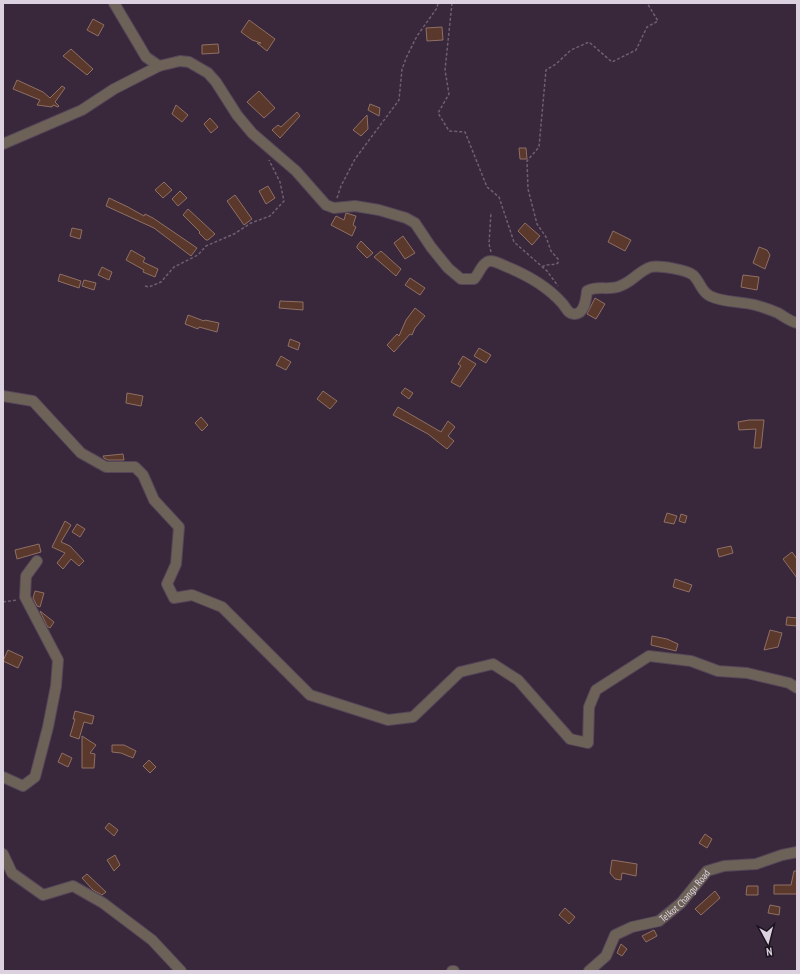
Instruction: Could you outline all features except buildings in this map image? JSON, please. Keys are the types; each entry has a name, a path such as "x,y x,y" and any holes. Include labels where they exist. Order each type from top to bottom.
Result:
{"street":[{"path":"114,3 146,57 159,66"},
{"path":"3,144 82,110 114,89 159,66 180,60 190,62 208,73 216,82 237,115 259,141 296,171 326,205 338,208 355,206 379,210 406,218 415,223 430,247 448,268 461,279 474,279 487,262 492,260 517,271 540,284 562,303 568,312 573,314 579,313 583,308 588,291 593,288 619,287 633,280 645,269 660,267 686,272 692,275 703,291 710,296 723,301 754,305 778,313 791,322 797,323"},
{"path":"3,396 33,401 81,453 106,467 135,467 143,475 154,500 179,527 176,564 167,584 174,598 192,595 222,606 310,695 388,720 413,717 460,672 493,664 518,680 570,739 588,743 589,707 596,690 649,656 692,661 718,671 747,673 789,683 797,688"},
{"path":"3,778 23,786 35,777 48,727 56,686 58,660 25,597 26,576 37,561"},
{"name":"Telkot Changu Road","path":"589,971 606,956 615,936 632,927 659,920 681,903 707,871 724,866 756,864 782,855 797,852"},
{"path":"3,854 12,873"},
{"path":"3,867 43,895 74,886 103,903 152,940 181,971"}],"path":[{"path":"338,208 337,199 346,173 399,100 402,69 417,36 437,8 438,3"},
{"path":"452,3 445,70 449,94 438,113 449,131 465,132 487,187 499,196 514,242 542,267 559,287"},
{"path":"542,267 545,264 554,265 558,263 558,259 551,251 546,237 537,224 528,189 527,161 539,147 546,70 556,64 571,50 590,42 612,62 636,50 647,27 658,21 647,3"},
{"path":"144,286 149,287 161,282 174,267 198,255 206,246 234,234 251,223 270,216 277,209 284,201 283,195 280,182 266,154"},
{"path":"491,212 489,244 492,260"},
{"path":"3,602 25,597"}]}
